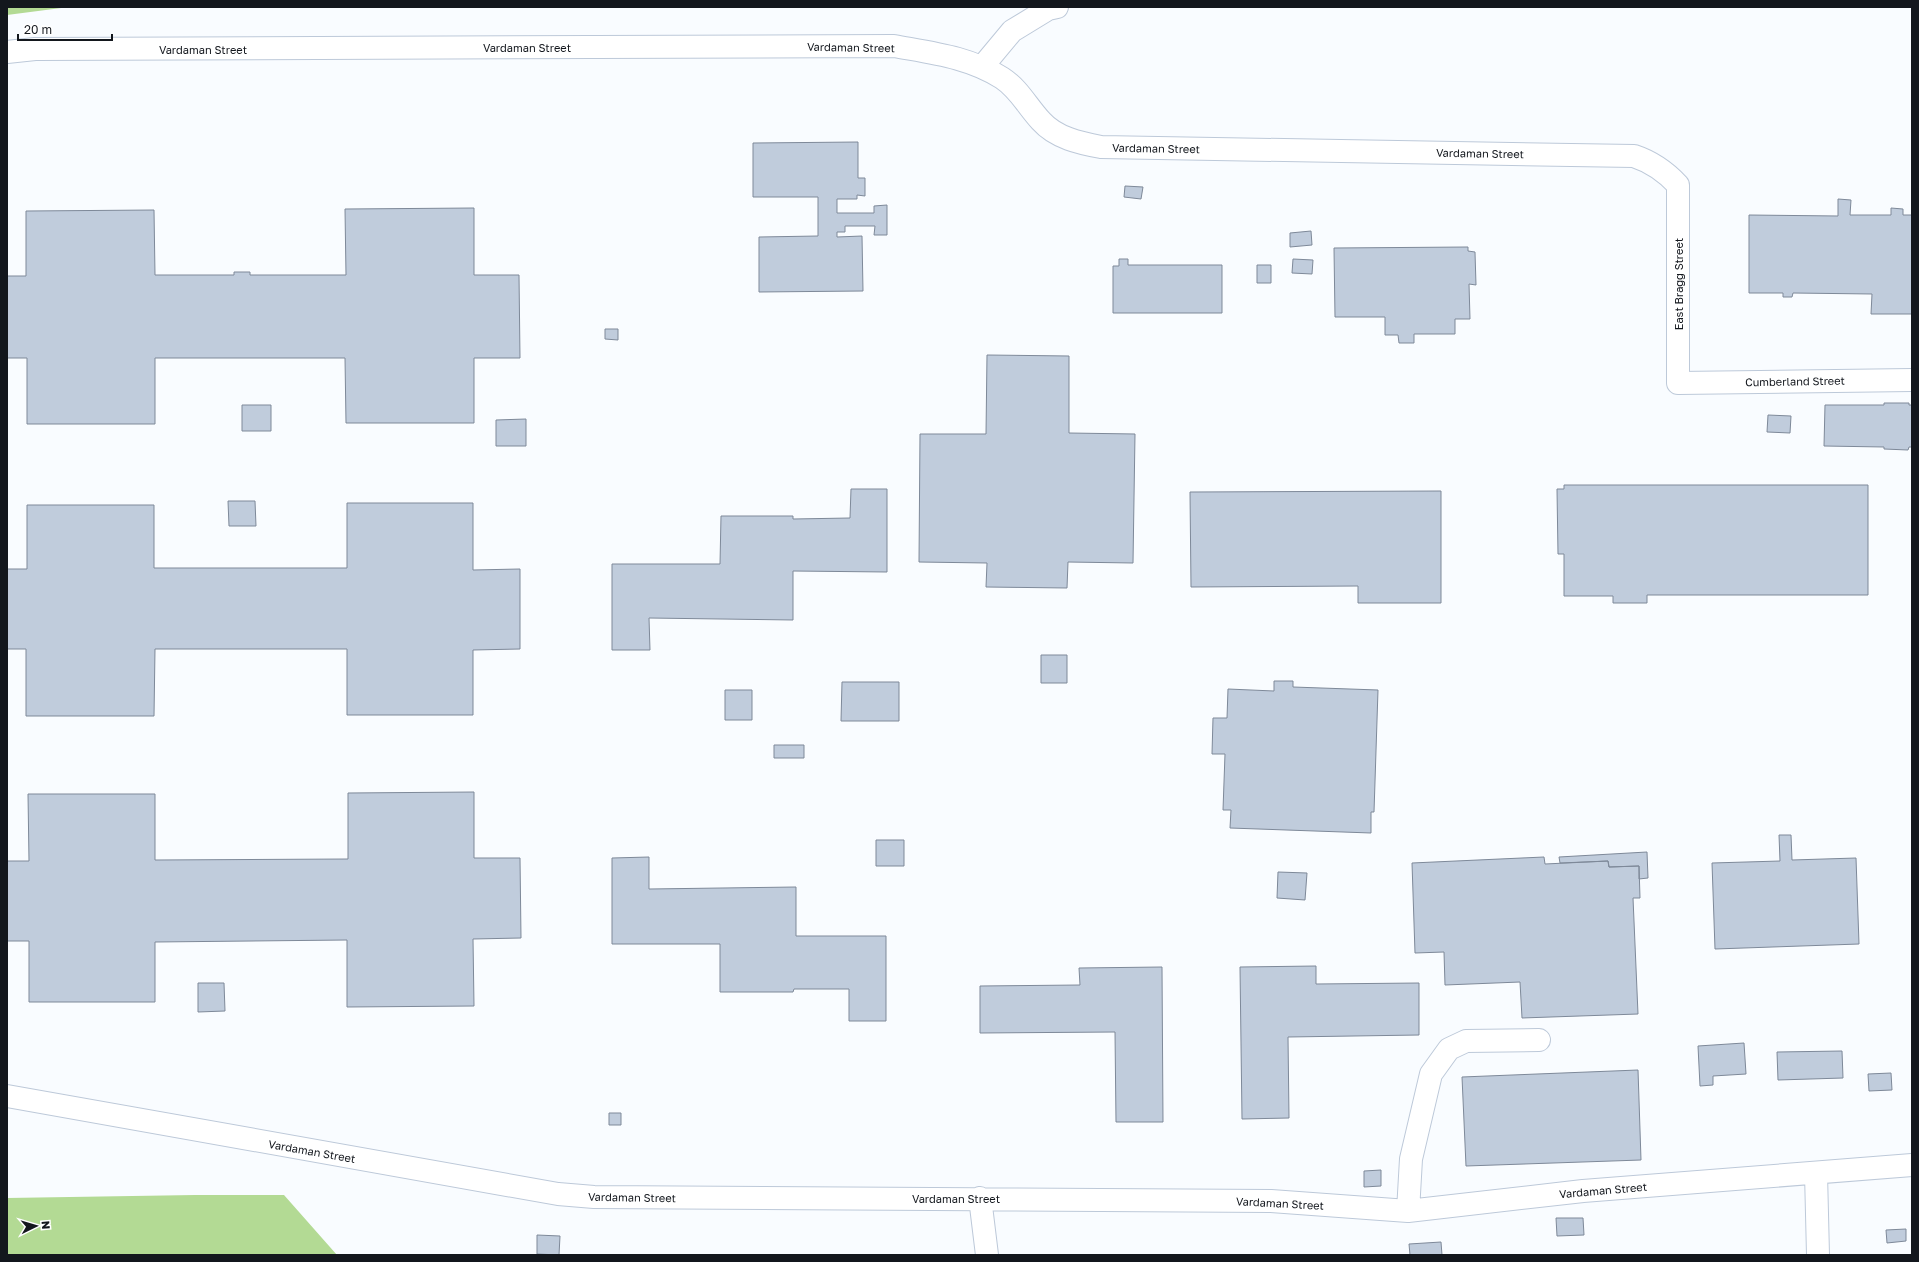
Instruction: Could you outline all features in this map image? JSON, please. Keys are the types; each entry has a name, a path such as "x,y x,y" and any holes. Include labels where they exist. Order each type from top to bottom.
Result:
{"street":[{"path":"982,67 1012,31 1048,9 1057,7"},
{"name":"Vardaman Street","path":"7,52 35,49 894,46 951,56 982,67 1002,78 1019,92 1041,122 1059,135 1078,142 1101,147 1634,156 1651,162 1665,172 1678,185"},
{"name":"East Bragg Street","path":"1678,185 1678,383"},
{"name":"Cumberland Street","path":"1678,383 1912,380"},
{"path":"1408,1211 1411,1158 1431,1074 1449,1049 1466,1041 1539,1040"},
{"name":"Vardaman Street","path":"7,1096 558,1194 594,1198 980,1198 1271,1201 1408,1211 1583,1191 1912,1165"},
{"path":"1816,1173 1818,1255"},
{"path":"980,1198 987,1255"}],"green space":[{"path":"7,7 69,7 7,15"},
{"path":"284,1195 337,1255 7,1255 7,1198"}],"building":[{"path":"858,142 858,178 865,178 865,196 857,195 857,199 837,199 837,213 874,213 874,206 887,205 887,235 874,235 875,226 845,226 845,232 837,232 837,237 862,236 863,291 759,292 759,237 818,236 818,197 753,197 753,143"},
{"path":"1125,186 1143,187 1141,199 1124,197"},
{"path":"1838,199 1851,200 1850,215 1891,215 1891,208 1903,209 1903,215 1912,215 1912,314 1871,314 1872,294 1793,293 1792,297 1783,297 1783,293 1749,293 1749,215 1838,216"},
{"path":"474,208 474,275 519,275 520,358 474,358 474,423 346,423 345,358 155,358 155,424 27,424 27,358 7,358 7,276 26,276 26,211 154,210 155,275 234,275 234,272 250,272 250,275 346,275 345,209"},
{"path":"1311,231 1312,245 1290,247 1290,233"},
{"path":"1468,247 1468,251 1475,252 1476,285 1469,284 1470,319 1455,319 1455,334 1414,334 1414,343 1399,343 1398,335 1385,335 1385,317 1335,317 1334,248"},
{"path":"1119,259 1128,259 1128,265 1222,265 1222,313 1113,313 1113,266 1119,266"},
{"path":"1293,259 1313,260 1312,274 1292,273"},
{"path":"1257,265 1271,265 1271,283 1257,283"},
{"path":"605,329 618,329 618,340 605,339"},
{"path":"987,355 1069,356 1069,433 1135,434 1133,563 1068,562 1067,588 986,587 987,563 919,562 920,434 986,434"},
{"path":"1884,403 1909,403 1909,405 1912,405 1912,447 1909,447 1908,450 1884,449 1884,447 1824,446 1825,405 1884,405"},
{"path":"242,405 271,405 271,431 242,431"},
{"path":"1768,415 1791,416 1790,433 1767,432"},
{"path":"526,419 526,446 496,446 496,420"},
{"path":"1564,485 1868,485 1868,595 1647,595 1647,603 1613,603 1613,596 1564,596 1564,554 1558,554 1557,489 1564,489"},
{"path":"851,489 887,489 887,572 793,571 793,620 649,618 650,650 612,650 612,564 720,564 721,516 793,516 793,519 850,518"},
{"path":"1441,491 1441,603 1358,603 1358,586 1191,587 1190,492"},
{"path":"228,501 255,501 256,526 229,526"},
{"path":"347,503 473,503 473,570 520,569 520,649 473,650 473,715 347,715 347,649 155,649 154,716 26,716 26,649 7,649 7,569 27,569 27,505 154,505 154,568 347,568"},
{"path":"1041,655 1067,655 1067,683 1041,683"},
{"path":"1274,681 1293,681 1293,687 1378,690 1374,812 1371,812 1371,833 1230,828 1231,810 1223,810 1225,754 1212,754 1213,718 1227,718 1228,689 1274,691"},
{"path":"842,682 899,682 899,721 841,721"},
{"path":"725,690 752,690 752,720 725,720"},
{"path":"774,745 804,745 804,758 774,758"},
{"path":"474,792 474,858 520,858 521,938 473,939 474,1006 347,1007 347,940 155,942 155,1002 29,1002 29,941 7,941 7,861 29,861 28,794 155,794 155,860 348,859 348,793"},
{"path":"1779,835 1791,835 1792,860 1856,858 1859,944 1715,949 1712,863 1780,861"},
{"path":"876,840 904,840 904,866 876,866"},
{"path":"1647,852 1648,878 1639,879 1639,866 1609,867 1608,861 1560,863 1559,857"},
{"path":"649,857 649,889 796,887 796,936 886,936 886,1021 849,1021 849,989 794,989 793,992 720,992 720,944 612,944 612,858"},
{"path":"1544,857 1545,864 1608,861 1609,867 1639,866 1640,898 1633,898 1638,1014 1522,1018 1520,982 1445,985 1444,952 1415,953 1412,863"},
{"path":"1278,872 1307,873 1305,900 1277,898"},
{"path":"1316,966 1316,984 1419,983 1419,1035 1288,1037 1289,1118 1242,1119 1240,967"},
{"path":"1162,967 1163,1122 1116,1122 1115,1032 980,1033 980,986 1080,985 1079,968"},
{"path":"198,983 224,983 225,1011 198,1012"},
{"path":"1744,1043 1746,1074 1713,1076 1713,1085 1700,1086 1698,1046"},
{"path":"1842,1051 1843,1078 1778,1080 1777,1052"},
{"path":"1638,1070 1641,1160 1466,1166 1462,1077"},
{"path":"1891,1073 1892,1090 1869,1091 1868,1074"},
{"path":"609,1113 621,1113 621,1125 609,1125"},
{"path":"1381,1170 1381,1186 1364,1187 1364,1171"},
{"path":"1556,1218 1583,1218 1584,1235 1557,1236"},
{"path":"1906,1229 1906,1241 1887,1243 1886,1230"},
{"path":"537,1235 560,1236 559,1255 537,1254"},
{"path":"1441,1242 1442,1255 1410,1255 1409,1244"}]}
